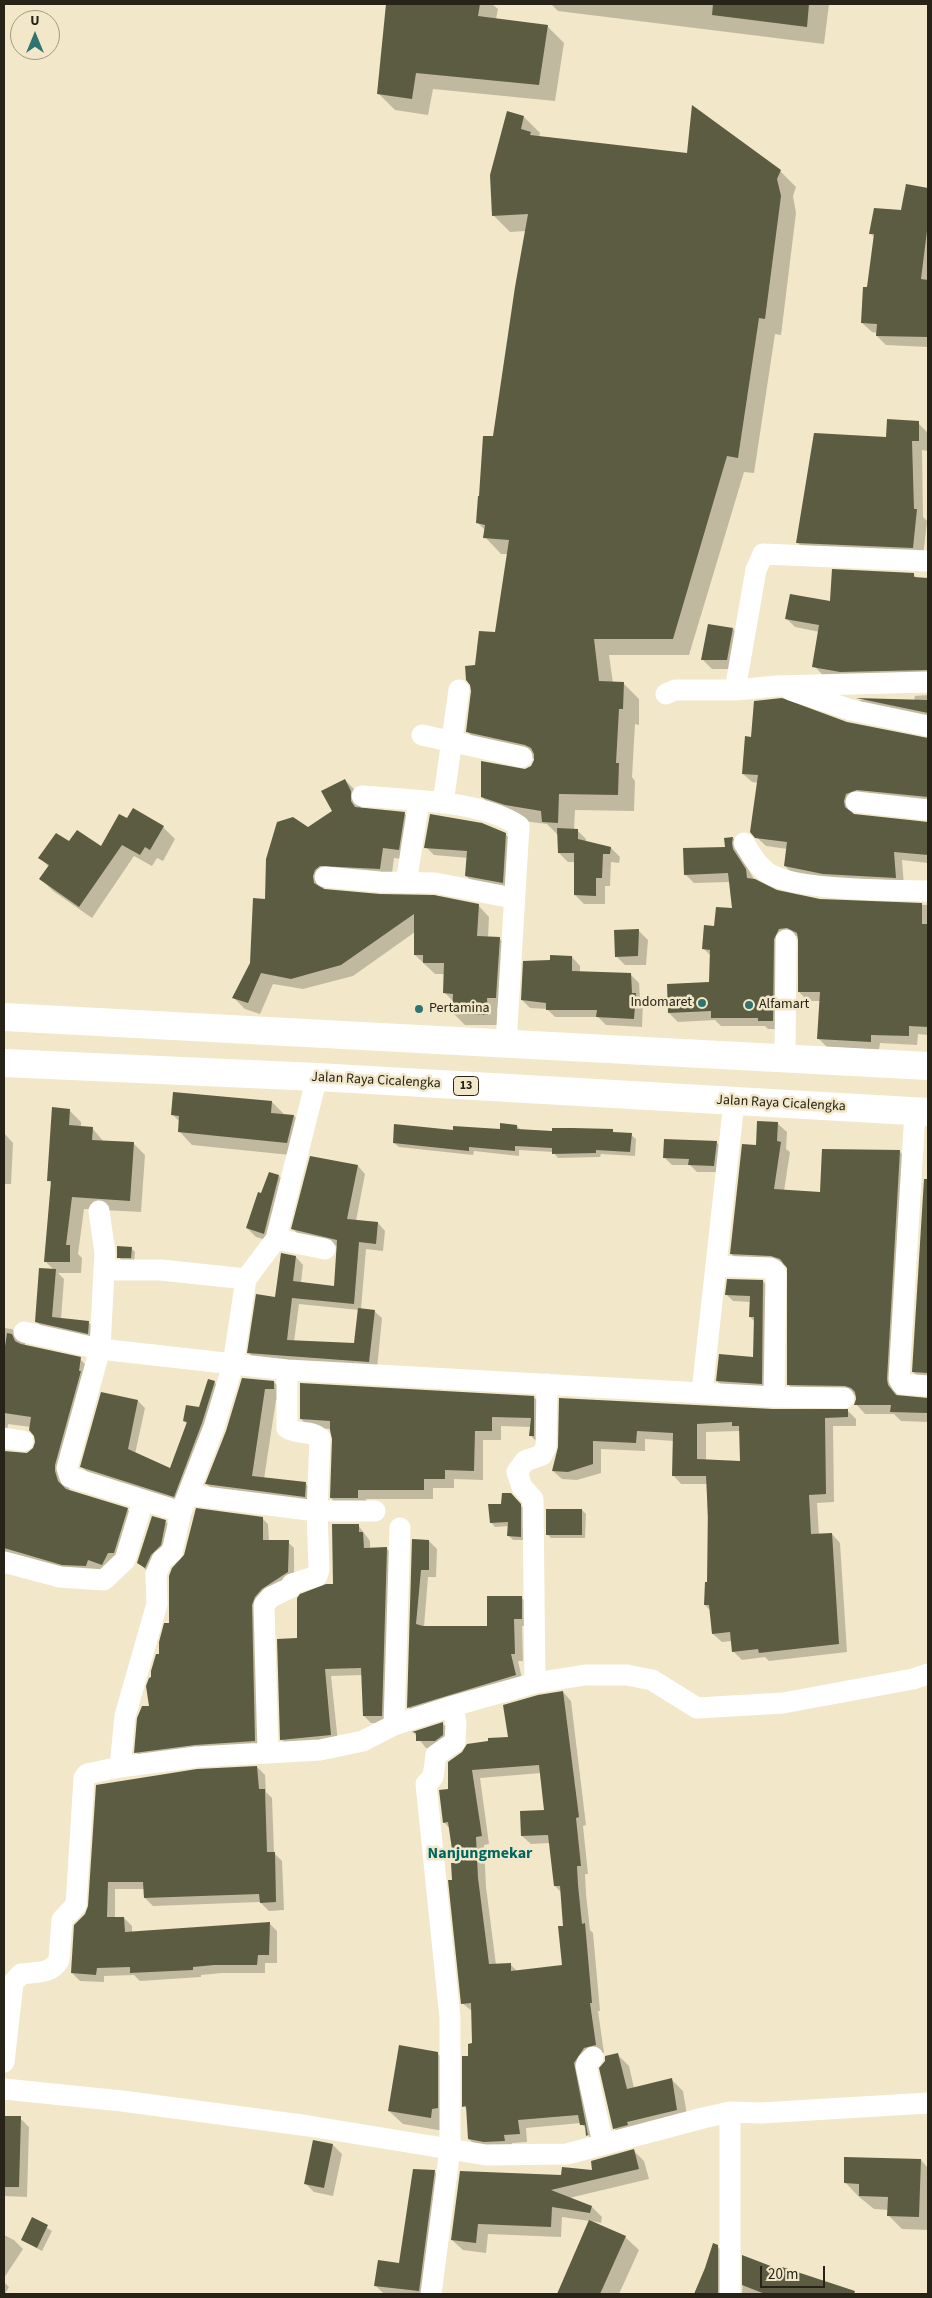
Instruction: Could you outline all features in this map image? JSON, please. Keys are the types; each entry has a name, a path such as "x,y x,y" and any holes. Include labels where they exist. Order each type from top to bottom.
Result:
{"highway":[{"path":"4,1017 928,1066"},
{"name":"Jalan Raya Cicalengka","path":"4,1063 317,1077 921,1112"}],"street":[{"path":"735,690 756,570 763,554 928,561"},
{"path":"666,694 676,690 735,690 777,686 928,682"},
{"path":"777,686 851,710 928,726"},
{"path":"443,803 459,690"},
{"path":"422,735 522,757"},
{"path":"362,796 443,803 503,818 519,826 513,898 506,1043"},
{"path":"406,883 419,801"},
{"path":"856,802 928,810"},
{"path":"744,843 756,861 767,872 786,882 868,889 928,891"},
{"path":"325,877 406,883 435,883 513,898"},
{"path":"785,1058 786,940"},
{"path":"120,1767 125,1716 157,1604 156,1574 162,1560 172,1552 185,1503 214,1427 233,1365 246,1279 276,1239 317,1077"},
{"path":"702,1392 734,1102"},
{"path":"921,1112 899,1379 902,1384 928,1386"},
{"path":"99,1211 105,1253 100,1349 69,1459 68,1474 70,1477 143,1501 317,1511 375,1511"},
{"path":"276,1239 325,1249"},
{"path":"716,1266 770,1268 776,1274 774,1397"},
{"path":"104,1270 170,1270 246,1279"},
{"path":"24,1332 100,1349 287,1370 774,1397 844,1398"},
{"path":"268,1753 264,1605 271,1597 290,1588 292,1584 317,1576 319,1569 317,1511 320,1438 317,1435 292,1432 287,1428 287,1370"},
{"path":"535,1683 533,1499 532,1495 522,1487 518,1472 520,1465 525,1460 542,1455 546,1447 547,1384"},
{"path":"4,1562 60,1577 104,1580 125,1560 143,1501"},
{"path":"394,1725 400,1528"},
{"path":"4,2062 13,1983 21,1974 52,1970 56,1966 59,1960 62,1920 76,1906 84,1778 87,1774 120,1767 196,1757 320,1750 363,1741 394,1725 453,1706 535,1683 585,1675 627,1675 652,1680 697,1708 783,1704 913,1679 928,1674"},
{"path":"431,2294 450,2149 450,2018 426,1784 433,1777 436,1754 455,1742 456,1724 453,1706"},
{"path":"593,2057 586,2066 603,2144"},
{"path":"4,2089 122,2101 309,2126 486,2155 567,2154 730,2112 928,2103"},
{"path":"730,2112 730,2294"}],"building":[{"path":"386,4 480,4 478,16 548,25 539,85 416,73 412,99 377,94"},
{"path":"713,4 809,4 807,27 712,15"},
{"path":"692,105 781,170 777,179 781,196 765,319 759,318 738,458 727,456 673,639 594,639 599,681 624,682 623,709 619,709 616,763 619,763 618,795 559,794 558,823 542,822 541,811 505,805 481,797 481,761 525,769 531,766 534,760 531,748 466,732 471,691 470,685 466,680 465,666 475,665 479,631 495,632 509,540 483,538 485,525 476,523 483,436 493,436 528,214 492,216 490,175 507,111 524,116 521,129 531,132 530,135 687,153"},
{"path":"906,184 928,188 928,223 921,279 928,280 928,337 876,336 877,324 861,323 863,287 867,287 874,234 869,234 874,208 901,210"},
{"path":"887,419 919,421 919,441 912,441 914,509 917,509 913,548 796,543 814,433 886,437"},
{"path":"832,569 914,573 914,577 928,578 927,670 840,672 812,667 819,625 785,619 790,594 830,601"},
{"path":"708,624 733,628 727,660 701,660"},
{"path":"782,698 847,722 928,738 928,797 857,790 846,794 844,801 845,807 854,814 928,822 928,855 894,852 896,878 823,874 784,866 787,842 755,838 750,832 758,775 742,774 745,736 751,737 754,701"},
{"path":"856,698 928,700 928,713"},
{"path":"345,779 351,791 351,801 355,807 405,812 399,850 383,848 380,869 320,866 315,870 313,876 314,883 324,889 380,894 434,895 479,904 477,936 500,937 496,998 487,998 488,1015 452,1014 453,994 443,993 444,963 423,963 423,955 414,955 414,914 341,965 291,979 261,973 248,1003 232,998 250,963 253,898 265,899 266,859 277,822 293,817 308,827 332,811 321,791"},
{"path":"133,808 164,826 150,850 145,847 140,855 122,845 79,907 39,879 49,865 38,858 56,833 69,841 77,830 101,846 119,814 127,818"},
{"path":"430,814 482,823 506,833 503,883 465,876 467,851 424,848"},
{"path":"557,828 578,829 578,839 611,847 610,854 603,854 602,878 596,878 596,896 574,895 574,853 558,853"},
{"path":"733,837 733,849 746,869 747,878 755,879 777,890 820,899 922,903 922,924 928,924 928,1027 909,1026 909,1036 871,1035 871,1042 817,1039 820,992 798,992 797,933 787,928 779,929 774,939 773,1021 758,1021 758,1018 711,1018 711,1011 668,1013 667,984 709,982 710,950 702,949 704,925 714,926 716,907 732,908 728,873 684,875 683,848 725,847 724,838"},
{"path":"639,929 638,956 615,957 614,930"},
{"path":"550,955 572,956 572,971 631,973 632,993 636,993 634,1019 596,1017 597,1010 546,1010 546,1003 521,1000 523,961 550,960"},
{"path":"173,1092 272,1101 271,1113 294,1115 287,1143 178,1132 179,1116 171,1115"},
{"path":"52,1107 70,1109 69,1125 93,1127 92,1140 134,1142 130,1201 72,1197 66,1245 70,1245 70,1262 44,1262 51,1181 47,1181"},
{"path":"757,1121 778,1122 777,1141 781,1142 774,1189 820,1192 822,1149 900,1150 887,1379 888,1385 896,1395 928,1398 928,1413 890,1412 891,1405 854,1405 856,1399 855,1392 845,1386 787,1385 787,1268 780,1259 771,1256 730,1254 742,1144 756,1145"},
{"path":"500,1123 517,1125 517,1129 552,1131 552,1128 613,1129 613,1132 632,1133 630,1152 596,1150 596,1153 552,1154 552,1148 515,1146 515,1151 469,1147 469,1151 393,1143 394,1124 453,1130 453,1126 500,1129"},
{"path":"664,1139 717,1141 714,1166 688,1165 689,1159 663,1158"},
{"path":"310,1156 358,1165 347,1219 378,1222 376,1244 359,1242 354,1304 292,1298 287,1340 354,1343 358,1308 375,1310 369,1362 247,1353 256,1294 275,1297 281,1253 296,1256 293,1281 334,1286 337,1240 291,1229"},
{"path":"269,1172 279,1175 264,1234 246,1228 258,1192 261,1193"},
{"path":"924,1179 928,1179 928,1373 912,1372"},
{"path":"117,1246 132,1247 131,1258 117,1258"},
{"path":"39,1268 56,1269 52,1317 89,1321 88,1334 35,1322"},
{"path":"727,1279 763,1280 762,1384 716,1381 719,1354 753,1357 754,1317 749,1317 750,1296 725,1295"},
{"path":"7,1333 12,1334 15,1341 21,1344 81,1357 79,1371 81,1371 55,1465 55,1471 58,1481 66,1489 128,1508 114,1553 108,1553 102,1565 88,1560 86,1566 62,1565 4,1548 4,1451 27,1453 33,1448 35,1442 34,1436 29,1430 31,1417 4,1413 4,1353"},
{"path":"242,1378 274,1381 274,1389 265,1389 252,1476 306,1482 305,1497 205,1484 226,1431"},
{"path":"208,1379 215,1381 202,1423 174,1497 80,1467 101,1392 138,1400 128,1449 170,1468 187,1422 183,1421 186,1405 199,1407"},
{"path":"300,1383 534,1396 534,1436 529,1436 531,1418 492,1417 492,1431 475,1431 474,1471 445,1470 445,1479 424,1479 424,1490 358,1490 358,1498 330,1498 332,1439 330,1421 300,1419"},
{"path":"559,1398 773,1409 848,1409 848,1417 825,1418 826,1494 809,1495 811,1534 832,1533 839,1644 759,1653 758,1649 732,1652 730,1632 712,1634 709,1605 704,1605 705,1582 707,1582 708,1517 706,1476 672,1476 673,1433 637,1431 636,1443 593,1441 593,1464 568,1472 552,1471 558,1447","holes":["732,1422 732,1426 739,1426 740,1461 697,1459 697,1424"]},
{"path":"502,1493 511,1493 521,1504 521,1537 507,1536 508,1522 490,1523 488,1504 501,1504"},
{"path":"196,1508 263,1517 263,1540 289,1540 288,1572 262,1589 255,1597 252,1605 255,1741 195,1745 134,1753 137,1718 142,1706 149,1706 146,1686 151,1677 156,1654 159,1654 159,1642 164,1623 169,1623 169,1576 172,1568 184,1555"},
{"path":"546,1509 582,1509 582,1535 546,1535"},
{"path":"152,1516 166,1520 161,1545 151,1555 145,1568 137,1563"},
{"path":"332,1524 359,1524 359,1532 363,1532 364,1548 387,1547 382,1716 363,1716 361,1668 325,1669 331,1735 280,1740 277,1639 297,1638 297,1598 300,1594 326,1584 333,1584"},
{"path":"412,1539 429,1540 429,1570 421,1570 416,1624 423,1626 487,1626 487,1596 522,1596 522,1619 514,1619 515,1654 511,1654 516,1675 407,1708"},
{"path":"563,1691 579,1817 576,1818 581,1866 577,1866 578,1885 582,1924 585,1923 592,2003 590,2003 596,2045 584,2048 574,2063 588,2135 586,2136 585,2125 580,2125 578,2115 518,2120 520,2134 504,2135 505,2141 484,2142 468,2139 466,2106 462,2107 462,2056 468,2056 468,2044 472,2043 471,2003 461,2004 448,1880 452,1880 451,1863 454,1863 448,1822 443,1823 439,1790 448,1789 448,1762 462,1752 467,1744 488,1741 488,1738 508,1737 503,1705 538,1695","holes":["539,1765 544,1810 520,1811 521,1836 548,1835 554,1886 560,1886 563,1926 558,1926 562,1965 511,1971 511,1963 489,1964 478,1878 476,1837 482,1836 472,1770"]},
{"path":"443,1722 443,1735 435,1741 416,1741 416,1733 412,1732"},
{"path":"257,1766 259,1789 265,1789 267,1852 275,1852 276,1902 260,1903 259,1894 144,1898 143,1882 108,1882 107,1917 124,1917 125,1932 270,1922 269,1955 258,1955 257,1965 214,1965 193,1967 193,1970 130,1973 130,1967 97,1968 96,1975 71,1973 74,1925 85,1914 88,1906 96,1785 197,1769"},
{"path":"399,2045 438,2052 438,2108 432,2109 431,2118 388,2111"},
{"path":"618,2053 627,2089 672,2078 677,2110 627,2122 628,2125 613,2129 599,2068 605,2061 605,2056"},
{"path":"4,2116 21,2116 19,2187 4,2187"},
{"path":"313,2140 333,2144 324,2188 304,2184"},
{"path":"634,2149 639,2169 551,2190 592,2206 590,2213 552,2207 551,2227 478,2224 476,2243 451,2240 460,2171 561,2175 562,2167 592,2170 591,2161"},
{"path":"844,2157 921,2159 919,2217 887,2216 888,2197 859,2196 859,2184 844,2183"},
{"path":"413,2169 435,2170 419,2291 374,2286 378,2260 399,2263"},
{"path":"32,2217 48,2225 37,2248 21,2240"},
{"path":"589,2220 626,2236 600,2294 557,2294"},
{"path":"713,2243 718,2245 718,2294 694,2294 705,2268"},
{"path":"742,2255 781,2270 782,2267 855,2291 854,2294 765,2294 742,2285"}],"place":[{"name":"Indomaret","path":"702,1003"},
{"name":"Alfamart","path":"749,1005"},
{"name":"Pertamina","path":"419,1009"}],"district":[{"name":"Nanjungmekar","path":"480,1854"}]}
